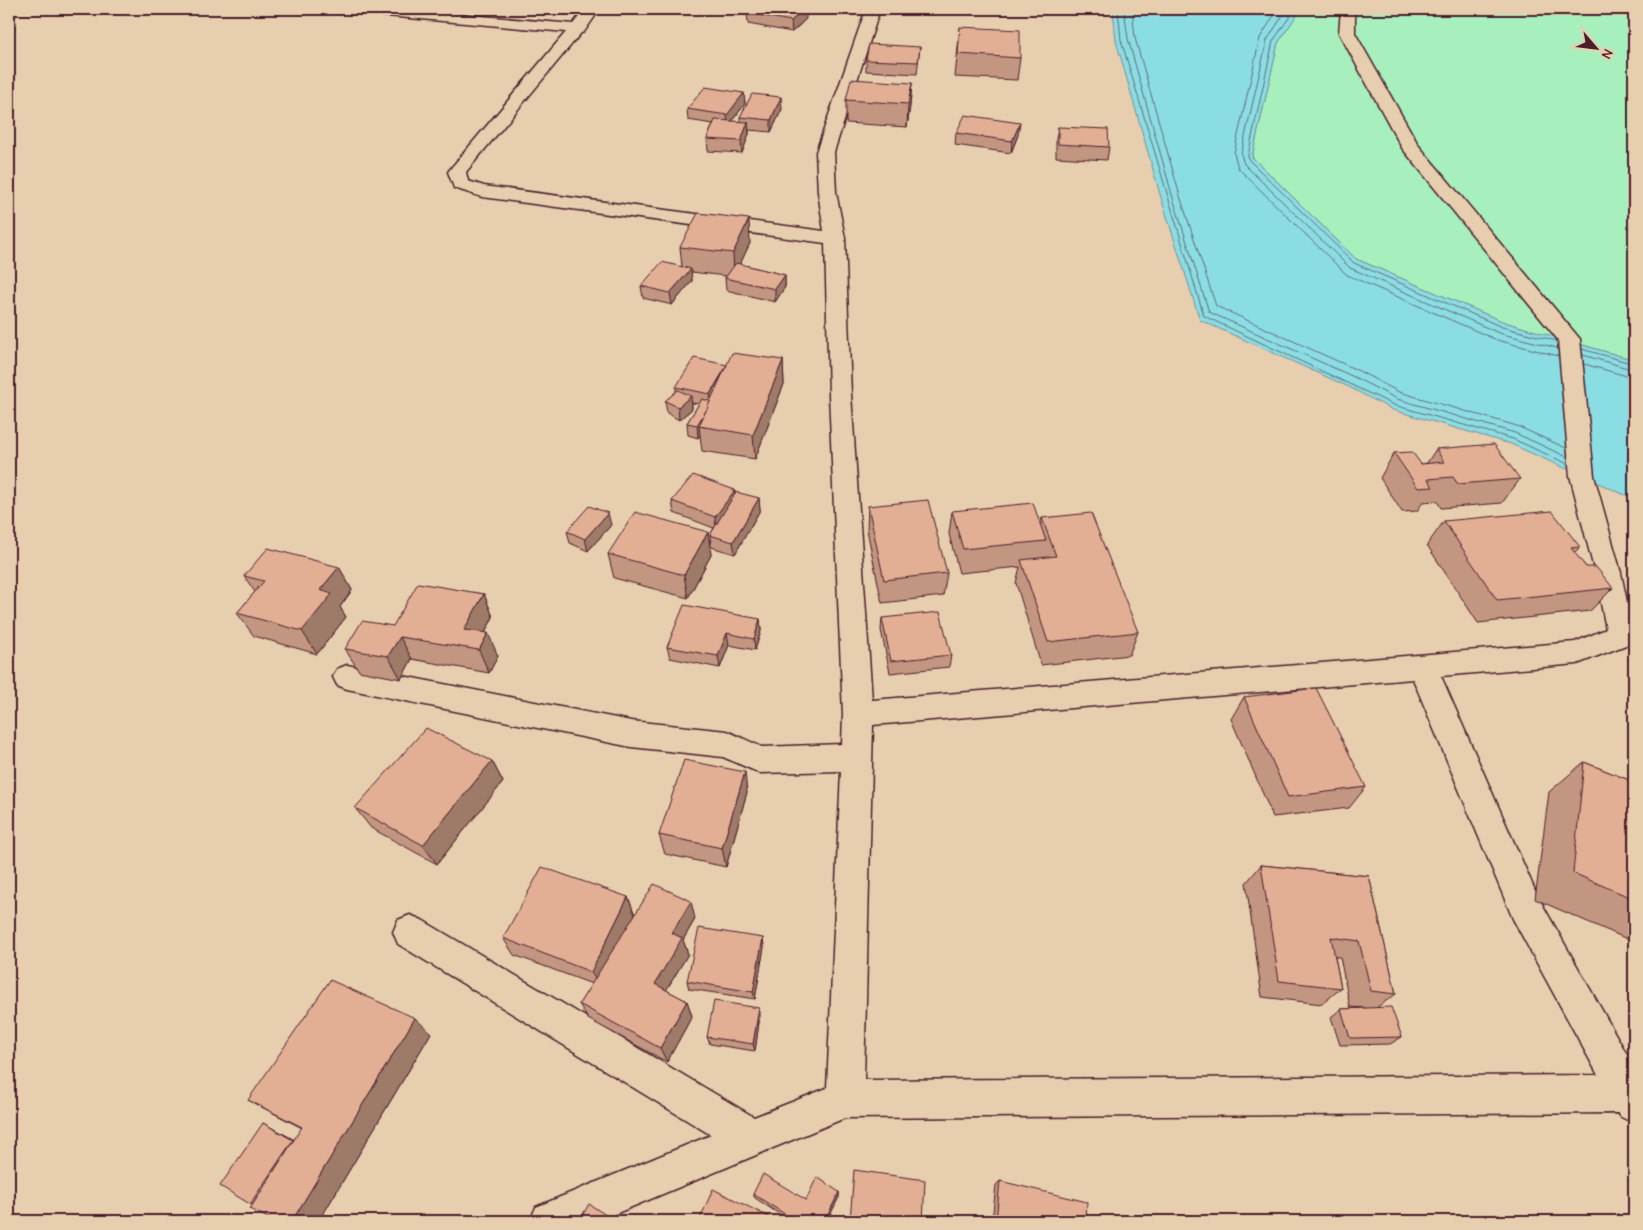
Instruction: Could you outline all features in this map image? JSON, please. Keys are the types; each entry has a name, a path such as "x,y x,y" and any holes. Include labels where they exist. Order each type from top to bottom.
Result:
{"street":[{"path":"352,9 578,29"},
{"path":"593,9 457,172 460,184 482,190 835,238"},
{"path":"845,1099 858,714 840,394 835,238 827,192 825,152 873,9"},
{"path":"858,714 1577,653 1620,635 1608,573 1582,476 1569,339 1412,148 1347,33 1348,9"},
{"path":"550,1221 845,1099 1633,1097 1526,907 1422,666"},
{"path":"347,677 631,734 726,744 760,760 856,757"},
{"path":"410,932 751,1137"}],"green space":[{"path":"1301,9 1634,9 1634,360 1504,322 1356,259 1252,157 1278,43"}],"water":[{"path":"1113,9 1301,9 1278,43 1252,157 1356,259 1504,322 1634,360 1634,499 1511,444 1393,410 1349,387 1200,320 1162,201 1116,41"}],"building":[{"path":"752,9 804,9 791,21 747,13"},
{"path":"960,27 1020,30 1020,58 958,54"},
{"path":"869,44 920,47 918,62 866,60"},
{"path":"851,79 912,83 908,104 846,100"},
{"path":"705,87 744,93 727,115 687,109"},
{"path":"752,94 781,97 771,120 740,117"},
{"path":"965,115 1020,123 1012,141 956,133"},
{"path":"715,120 748,122 741,141 707,139"},
{"path":"1058,127 1108,129 1109,147 1058,144"},
{"path":"698,213 749,219 733,253 680,247"},
{"path":"662,262 691,269 670,293 641,286"},
{"path":"736,263 785,275 775,289 725,278"},
{"path":"732,353 783,360 753,435 699,426"},
{"path":"694,358 727,365 710,394 676,387"},
{"path":"678,390 691,396 678,407 665,401"},
{"path":"702,399 710,401 697,425 687,423"},
{"path":"1494,444 1520,479 1458,484 1453,477 1428,479 1433,487 1418,488 1394,453 1412,452 1421,464 1444,462 1436,449"},
{"path":"693,475 735,490 715,517 672,501"},
{"path":"736,492 759,498 733,542 710,535"},
{"path":"928,500 947,573 884,580 868,506"},
{"path":"1033,503 1046,541 963,549 952,511"},
{"path":"589,506 608,513 585,539 567,531"},
{"path":"1552,511 1580,547 1571,548 1586,567 1596,567 1613,588 1497,600 1444,521"},
{"path":"635,512 708,532 684,575 608,554"},
{"path":"1091,513 1138,632 1048,642 1021,560 1056,556 1042,518"},
{"path":"268,548 339,567 320,590 332,594 302,631 237,613 264,581 244,576"},
{"path":"418,583 484,594 464,630 488,633 479,650 400,637 388,656 345,649 362,621 393,626"},
{"path":"684,605 760,619 754,639 727,633 718,656 667,647"},
{"path":"940,612 951,655 891,661 882,618"},
{"path":"1316,688 1366,787 1288,797 1244,697"},
{"path":"426,728 492,761 423,845 355,808"},
{"path":"684,760 745,772 722,848 659,835"},
{"path":"1584,762 1634,782 1634,899 1573,873"},
{"path":"1261,865 1369,876 1396,994 1371,991 1359,941 1331,937 1341,988 1279,981"},
{"path":"542,867 628,897 591,972 503,938"},
{"path":"654,884 691,901 672,933 682,938 655,984 687,1001 660,1048 579,1004"},
{"path":"699,928 763,938 753,992 687,981"},
{"path":"330,980 415,1018 292,1221 274,1221 250,1209 302,1127 248,1100"},
{"path":"714,1001 759,1008 753,1044 707,1037"},
{"path":"1391,1007 1402,1037 1350,1038 1341,1009"},
{"path":"263,1123 293,1140 250,1204 220,1186"},
{"path":"854,1170 925,1180 923,1221 850,1221"},
{"path":"763,1174 806,1200 817,1177 839,1192 825,1221 796,1221 753,1194"},
{"path":"1000,1181 1087,1202 1086,1221 996,1221"},
{"path":"713,1189 777,1221 699,1221"},
{"path":"589,1204 615,1221 579,1221"}]}
